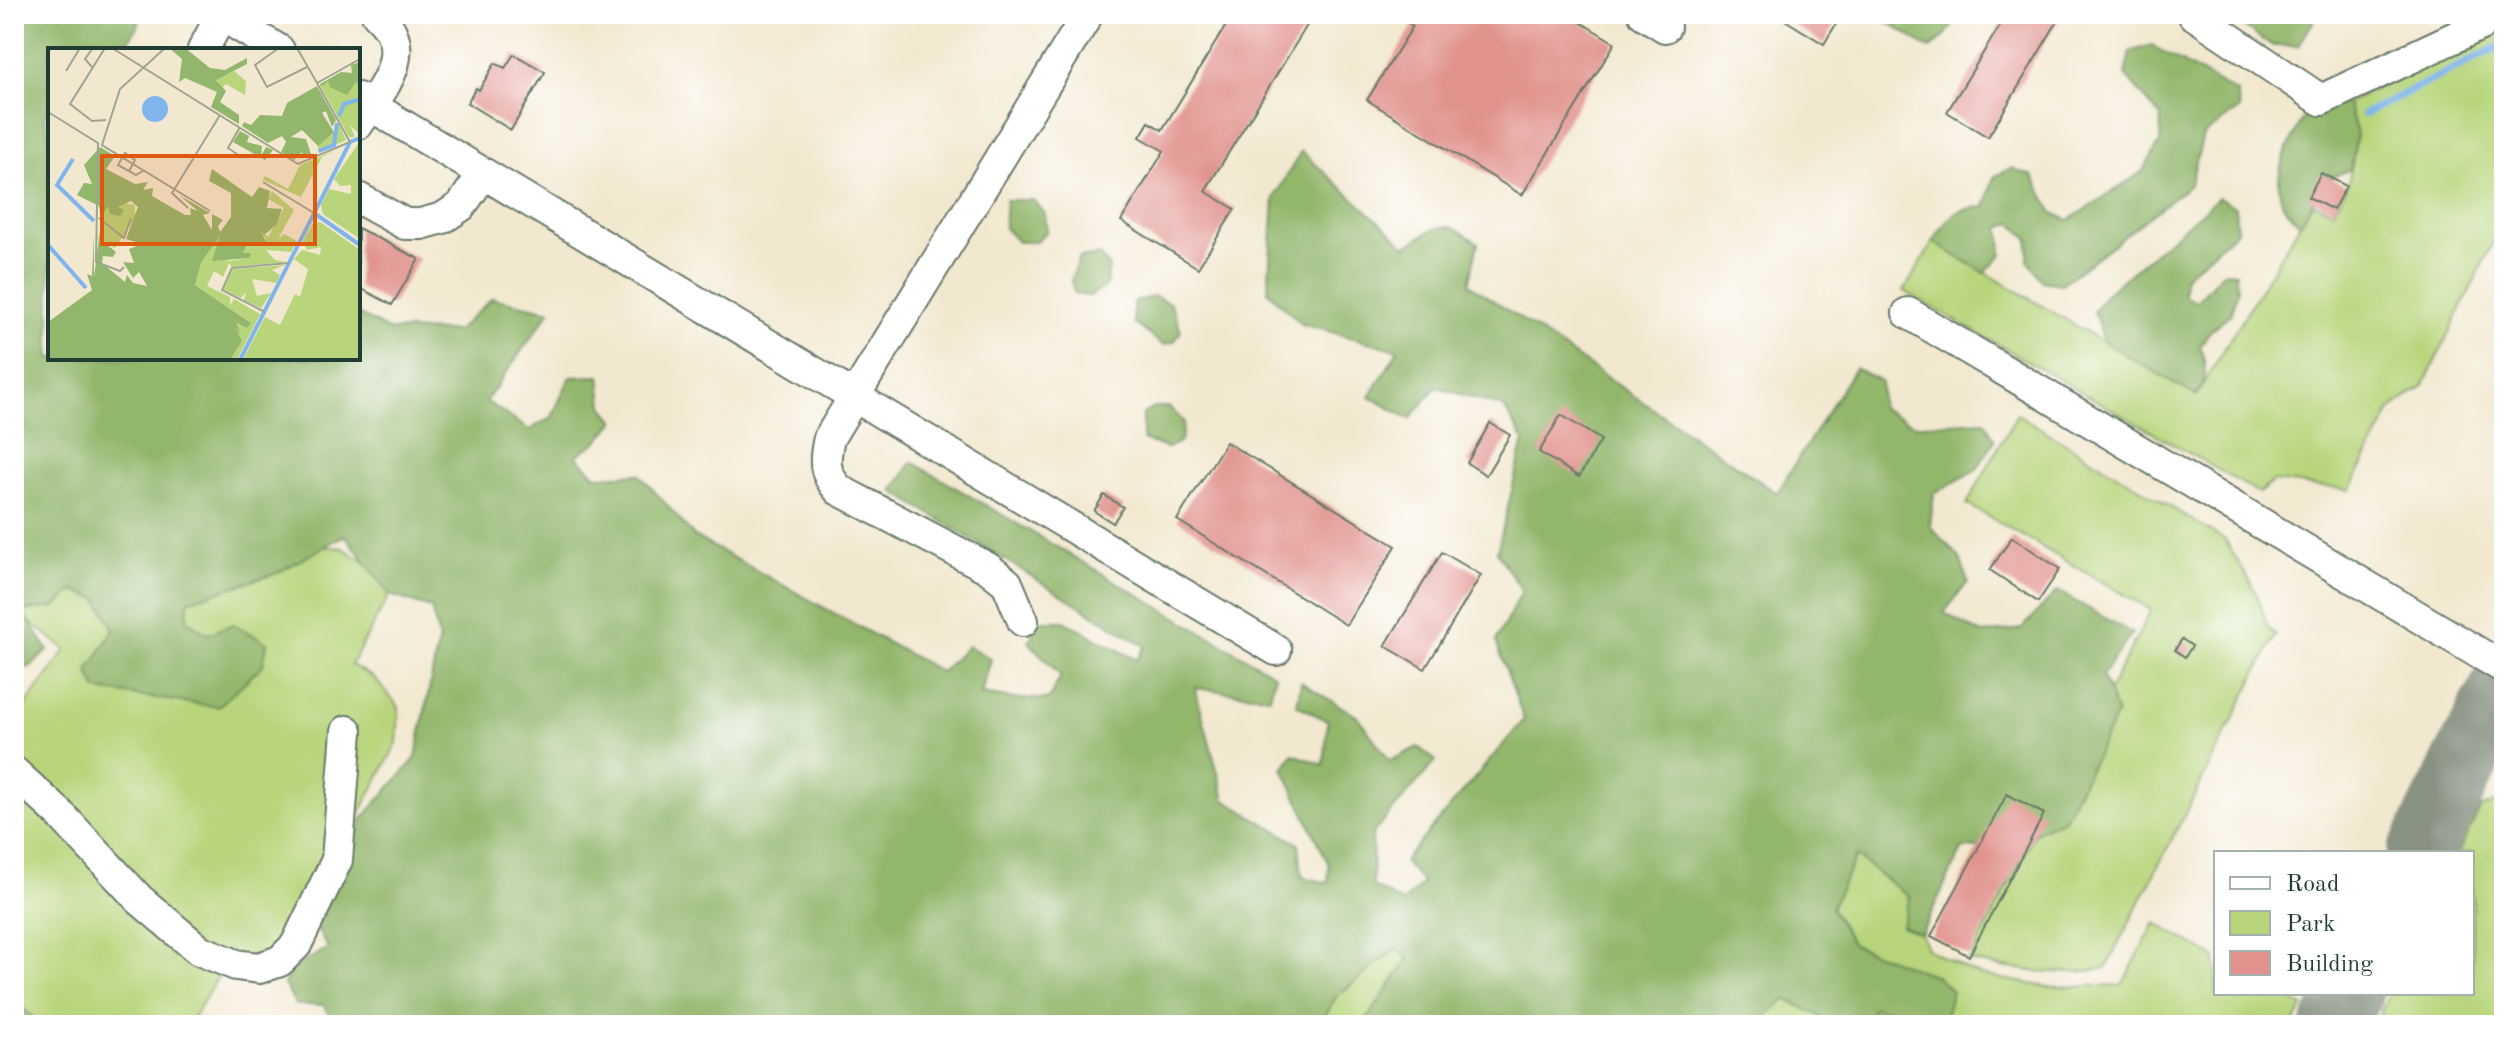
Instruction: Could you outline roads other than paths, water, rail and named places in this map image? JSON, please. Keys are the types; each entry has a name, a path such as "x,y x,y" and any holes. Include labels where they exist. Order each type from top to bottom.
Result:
{"lane":[{"path":"204,48 221,14 276,48"},
{"path":"377,14 390,26 397,45 394,67 362,109 483,174 1276,650"},
{"path":"1023,621 1007,583 988,568 839,490 828,478 824,459 829,438 1088,14"},
{"path":"2193,14 2321,100 2504,14"},
{"path":"360,199 405,224 421,224 443,218 461,206 483,174"},
{"path":"1908,313 2504,668"},
{"path":"14,772 59,813 139,899 199,950 236,965 259,968 280,961 296,945 337,860 347,731"}],"waterway":[{"path":"2364,114 2504,44"}]}
